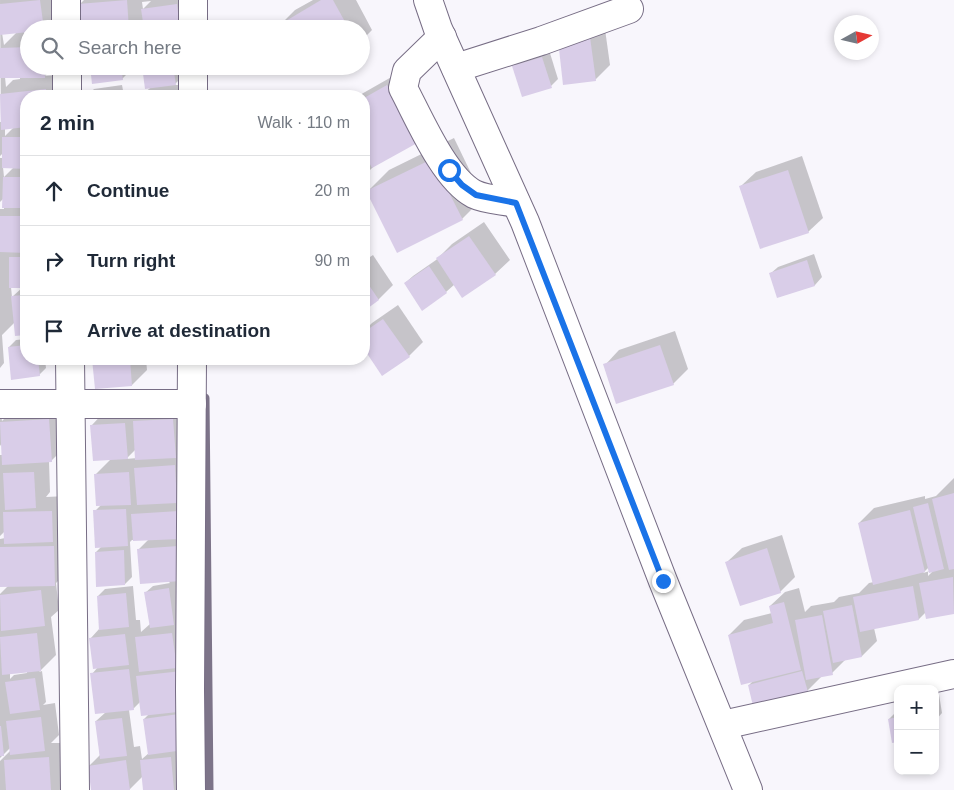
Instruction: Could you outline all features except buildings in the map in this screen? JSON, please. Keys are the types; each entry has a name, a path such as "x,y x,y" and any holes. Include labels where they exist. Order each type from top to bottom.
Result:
{"street":[{"path":"66,0 66,20"},
{"path":"193,0 193,20"},
{"path":"428,0 442,37 516,203 663,581 723,724 748,790"},
{"path":"456,68 541,41 630,9"},
{"path":"442,37 407,71 403,88 433,146 462,185 476,195 516,203"},
{"path":"67,75 67,90"},
{"path":"192,75 192,90"},
{"path":"70,365 75,790"},
{"path":"191,790 192,365"},
{"path":"0,404 192,404"},
{"path":"723,724 954,674"}],"waterway":[{"path":"205,398 209,790"}],"route":[{"path":"449,170 462,185 476,195 516,203 525,222 663,581"}]}
